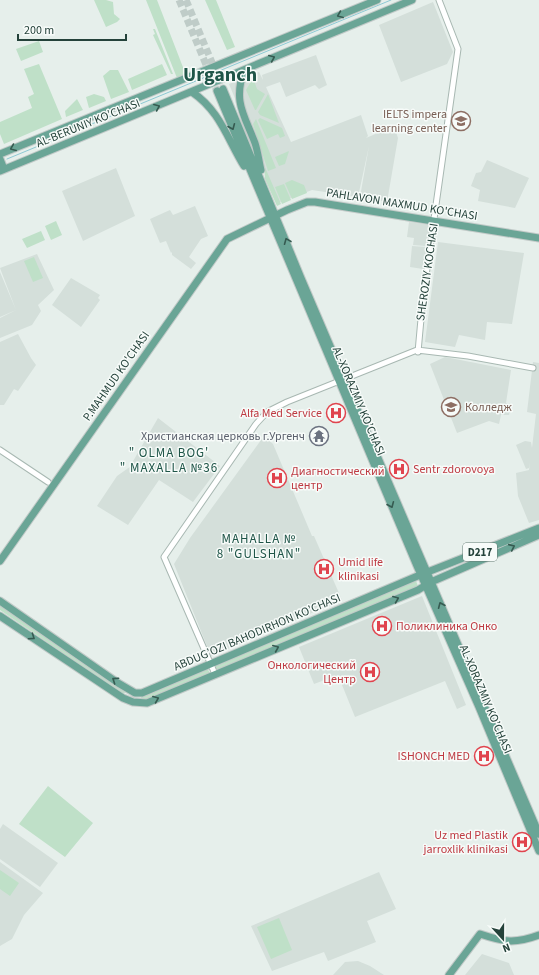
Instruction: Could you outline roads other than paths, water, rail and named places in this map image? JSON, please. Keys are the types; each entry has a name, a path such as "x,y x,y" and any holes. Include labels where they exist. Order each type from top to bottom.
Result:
{"main road":[{"name":"AL-BERUNIY KO’CHASI","path":"0,154 377,0"},
{"name":"AL-BERUNIY KO’CHASI","path":"2,170 412,0"},
{"path":"244,70 239,83 240,105 255,145 266,190"},
{"name":"AL-XORAZMIY KO’CHASI","path":"270,218 266,190 220,90 255,183 270,218 341,379 424,574 539,851"},
{"path":"192,92 203,100 216,114 238,156 255,183"},
{"path":"0,160 2,170"},
{"name":"PAHLAVON MAXMUD KO'CHASI","path":"270,218 307,202 315,202 539,238"},
{"name":"P.MAHMUD KO'CHASI","path":"0,561 227,239 270,218"},
{"name":"ABDUG’OZI BAHODIRHON KO’CHASI","path":"135,693 142,693 424,574 539,529"},
{"name":"ABDUG’OZI BAHODIRHON KO’CHASI","path":"132,702 147,703 418,590 428,584 539,535"},
{"name":"AL-XORAZMIY KO’CHASI","path":"428,584 539,834"},
{"path":"0,601 135,693"},
{"path":"0,616 90,677 132,702"},
{"path":"480,936 517,942 539,935"},
{"path":"480,936 512,945 523,945 539,939"},
{"path":"449,975 480,936"},
{"path":"453,975 480,936"}],"street":[{"name":"SHEROZIY KOCHASI","path":"417,351 458,48 439,0"},
{"path":"215,674 164,558 248,436 267,412 274,407 341,379 417,351 468,356 533,368"},
{"path":"0,450 48,482"},
{"path":"132,702 135,693"}],"waterway":[{"path":"219,71 391,0"},
{"path":"7,159 208,76"}],"tunnel":[{"path":"179,0 217,91"},
{"path":"186,0 223,89"}],"place":[{"name":"IELTS impera learning center","path":"461,121"},
{"name":"Колледж","path":"451,407"},
{"name":"Alfa Med Service","path":"336,413"},
{"name":"Христианская церковь г.Ургенч","path":"319,436"},
{"name":"Sentr zdorovoya","path":"399,469"},
{"name":"Диагностический центр","path":"277,478"},
{"name":"Umid life klinikasi","path":"324,569"},
{"name":"Поликлиника Онко","path":"382,626"},
{"name":"Онкологический Центр","path":"370,672"},
{"name":"ISHONCH MED","path":"484,756"},
{"name":"Uz med Plastik jarroxlik klinikasi","path":"522,842"}],"district":[{"name":"Urganch","path":"220,74"},
{"name":"\" OLMA BOG' \" MAXALLA №36","path":"169,460"},
{"name":"MAHALLA № 8 \"GULSHAN\"","path":"259,546"}]}
